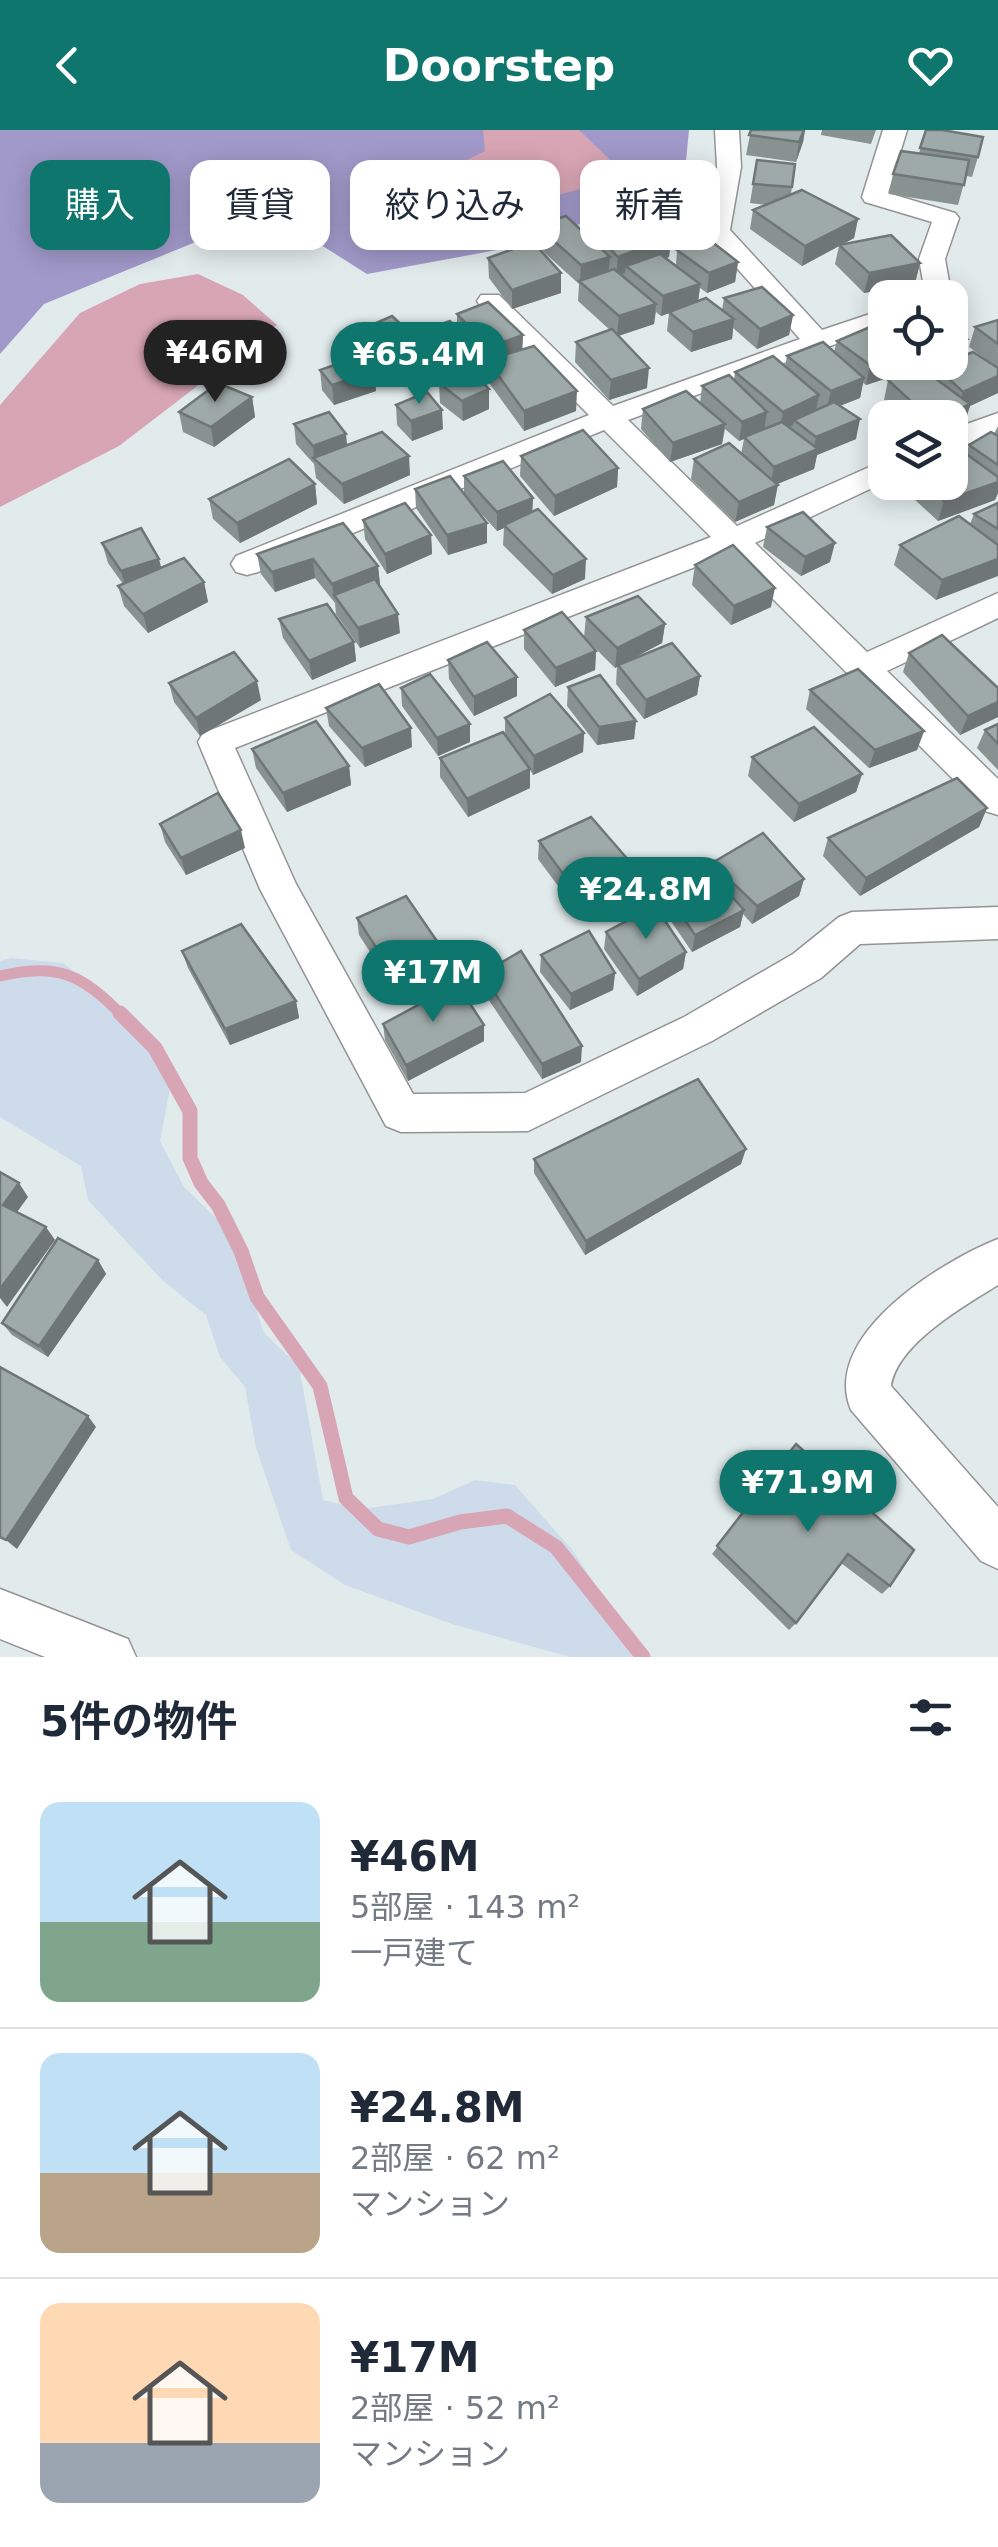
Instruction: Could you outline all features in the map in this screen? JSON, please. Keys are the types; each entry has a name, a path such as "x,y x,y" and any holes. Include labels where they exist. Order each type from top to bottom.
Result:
{"street":[{"path":"727,130 730,168 717,230 816,340"},
{"path":"895,130 874,198 946,218 932,259 936,280"},
{"path":"490,301 998,800"},
{"path":"247,564 607,418 868,323"},
{"path":"968,434 998,422"},
{"path":"868,478 731,541 215,742 279,889 401,1113 528,1112 698,1029 807,966 852,928 998,923"},
{"path":"862,668 998,604"},
{"path":"998,1260 929,1302 872,1359 867,1394 998,1544"},
{"path":"0,1614 110,1657"}],"shaded area":[{"path":"0,130 689,130 686,160 580,160 580,224 560,230 560,160 350,160 350,250 497,250 367,274 329,250 330,160 190,160 190,244 44,304 0,354"},
{"path":"483,130 579,130 610,160 580,160 580,189 560,195 560,160 467,160 485,151"},
{"path":"198,274 243,295 277,325 119,446 0,507 0,405 80,313 140,284"},
{"path":"11,958 63,963 143,1026 171,1083 160,1141 184,1187 217,1219 240,1260 264,1333 299,1366 323,1500 362,1509 433,1499 475,1480 515,1485 573,1551 617,1618 632,1657 570,1657 452,1624 345,1585 291,1550 256,1448 245,1387 220,1357 206,1315 162,1280 88,1200 81,1166 0,1117 0,961"}],"building":[{"path":"751,130 804,130 799,142 749,135"},
{"path":"926,130 983,137 978,157 920,148"},
{"path":"901,151 969,160 964,185 893,174"},
{"path":"757,160 795,164 792,187 753,184"},
{"path":"802,190 858,219 805,246 753,210"},
{"path":"566,216 580,229 580,250 602,250 610,257 581,265 560,246 560,218"},
{"path":"891,235 920,263 869,273 839,245"},
{"path":"720,248 738,262 709,273 677,250"},
{"path":"510,250 540,250 561,273 512,290 488,258"},
{"path":"611,250 637,250 618,257"},
{"path":"660,254 700,284 663,296 626,266"},
{"path":"614,269 656,304 619,316 579,281"},
{"path":"762,287 793,315 760,329 724,298"},
{"path":"706,298 734,319 693,332 669,312"},
{"path":"488,302 523,335 489,347 457,314"},
{"path":"392,316 427,349 383,366 351,334"},
{"path":"998,320 998,344 975,327"},
{"path":"450,321 472,344 452,354 425,330"},
{"path":"868,328 868,364 837,341"},
{"path":"612,329 649,368 611,380 576,342"},
{"path":"823,342 864,378 831,391 787,356"},
{"path":"534,346 577,391 524,411 487,360"},
{"path":"973,352 998,368 998,376 963,392 950,380 968,380 968,354"},
{"path":"360,356 374,371 332,385 320,370"},
{"path":"773,356 819,395 783,412 735,372"},
{"path":"471,371 489,389 462,401 439,383"},
{"path":"729,375 767,412 742,422 702,386"},
{"path":"888,380 937,380 965,400 910,400"},
{"path":"218,383 252,397 211,427 179,412"},
{"path":"686,391 725,424 673,443 643,409"},
{"path":"427,392 442,410 411,421 396,405"},
{"path":"834,402 860,419 816,437 794,420"},
{"path":"329,412 346,434 313,446 294,424"},
{"path":"782,422 818,449 774,467 744,437"},
{"path":"583,430 618,468 555,496 521,456"},
{"path":"382,432 409,456 342,484 313,458"},
{"path":"991,432 998,436 998,465 969,445"},
{"path":"729,443 778,485 739,502 694,459"},
{"path":"968,455 998,477 998,482 968,493"},
{"path":"289,459 315,484 237,523 209,499"},
{"path":"503,461 533,498 497,512 464,476"},
{"path":"450,476 487,523 447,535 415,489"},
{"path":"405,503 431,535 385,554 363,520"},
{"path":"998,503 998,529 974,514"},
{"path":"538,509 586,559 553,575 504,525"},
{"path":"803,512 835,543 805,557 767,527"},
{"path":"959,516 998,545 998,559 942,580 900,545"},
{"path":"343,523 378,566 332,584 313,559 272,572 257,554"},
{"path":"141,528 159,559 121,571 102,543"},
{"path":"733,545 775,588 734,606 695,565"},
{"path":"184,558 204,582 143,614 118,586"},
{"path":"375,579 398,614 358,628 334,595"},
{"path":"638,596 665,624 617,648 586,617"},
{"path":"327,604 354,642 309,661 279,619"},
{"path":"562,612 596,651 556,668 524,630"},
{"path":"942,635 998,688 998,702 968,716 909,653"},
{"path":"487,642 517,677 474,697 448,660"},
{"path":"672,643 700,676 646,700 618,665"},
{"path":"234,652 257,681 196,718 169,683"},
{"path":"858,669 924,731 875,750 810,690"},
{"path":"430,674 470,724 437,738 401,688"},
{"path":"600,675 636,721 599,727 568,687"},
{"path":"379,684 411,728 362,748 326,708"},
{"path":"550,694 584,733 534,756 505,718"},
{"path":"316,721 349,766 283,793 252,749"},
{"path":"998,724 998,744 985,730"},
{"path":"814,727 862,774 799,804 752,757"},
{"path":"503,732 530,769 467,799 440,758"},
{"path":"957,778 987,808 866,878 828,838"},
{"path":"218,793 241,830 181,858 160,824"},
{"path":"591,817 637,870 580,897 539,841"},
{"path":"763,833 804,879 757,906 712,863"},
{"path":"713,876 744,910 695,935 667,894"},
{"path":"406,896 441,947 392,972 357,918"},
{"path":"655,906 686,952 639,979 606,932"},
{"path":"241,924 296,1001 225,1029 182,951"},
{"path":"589,931 615,973 571,994 541,955"},
{"path":"521,951 582,1046 542,1064 482,974"},
{"path":"457,984 484,1025 406,1065 383,1024"},
{"path":"698,1079 746,1149 586,1241 534,1159"},
{"path":"0,1172 19,1183 3,1205 46,1227 0,1289"},
{"path":"58,1238 98,1260 39,1346 2,1323"},
{"path":"0,1367 88,1416 6,1540 0,1537"},
{"path":"796,1444 914,1550 890,1586 848,1554 796,1623 717,1546"}],"waterway":[{"path":"0,976 38,971 68,975 94,990 122,1015"},
{"path":"122,1015 155,1048 190,1111 190,1158 201,1183 218,1205 241,1251 257,1297 320,1386 346,1498 378,1529 409,1537 460,1522 507,1516 556,1547 643,1657"}]}
